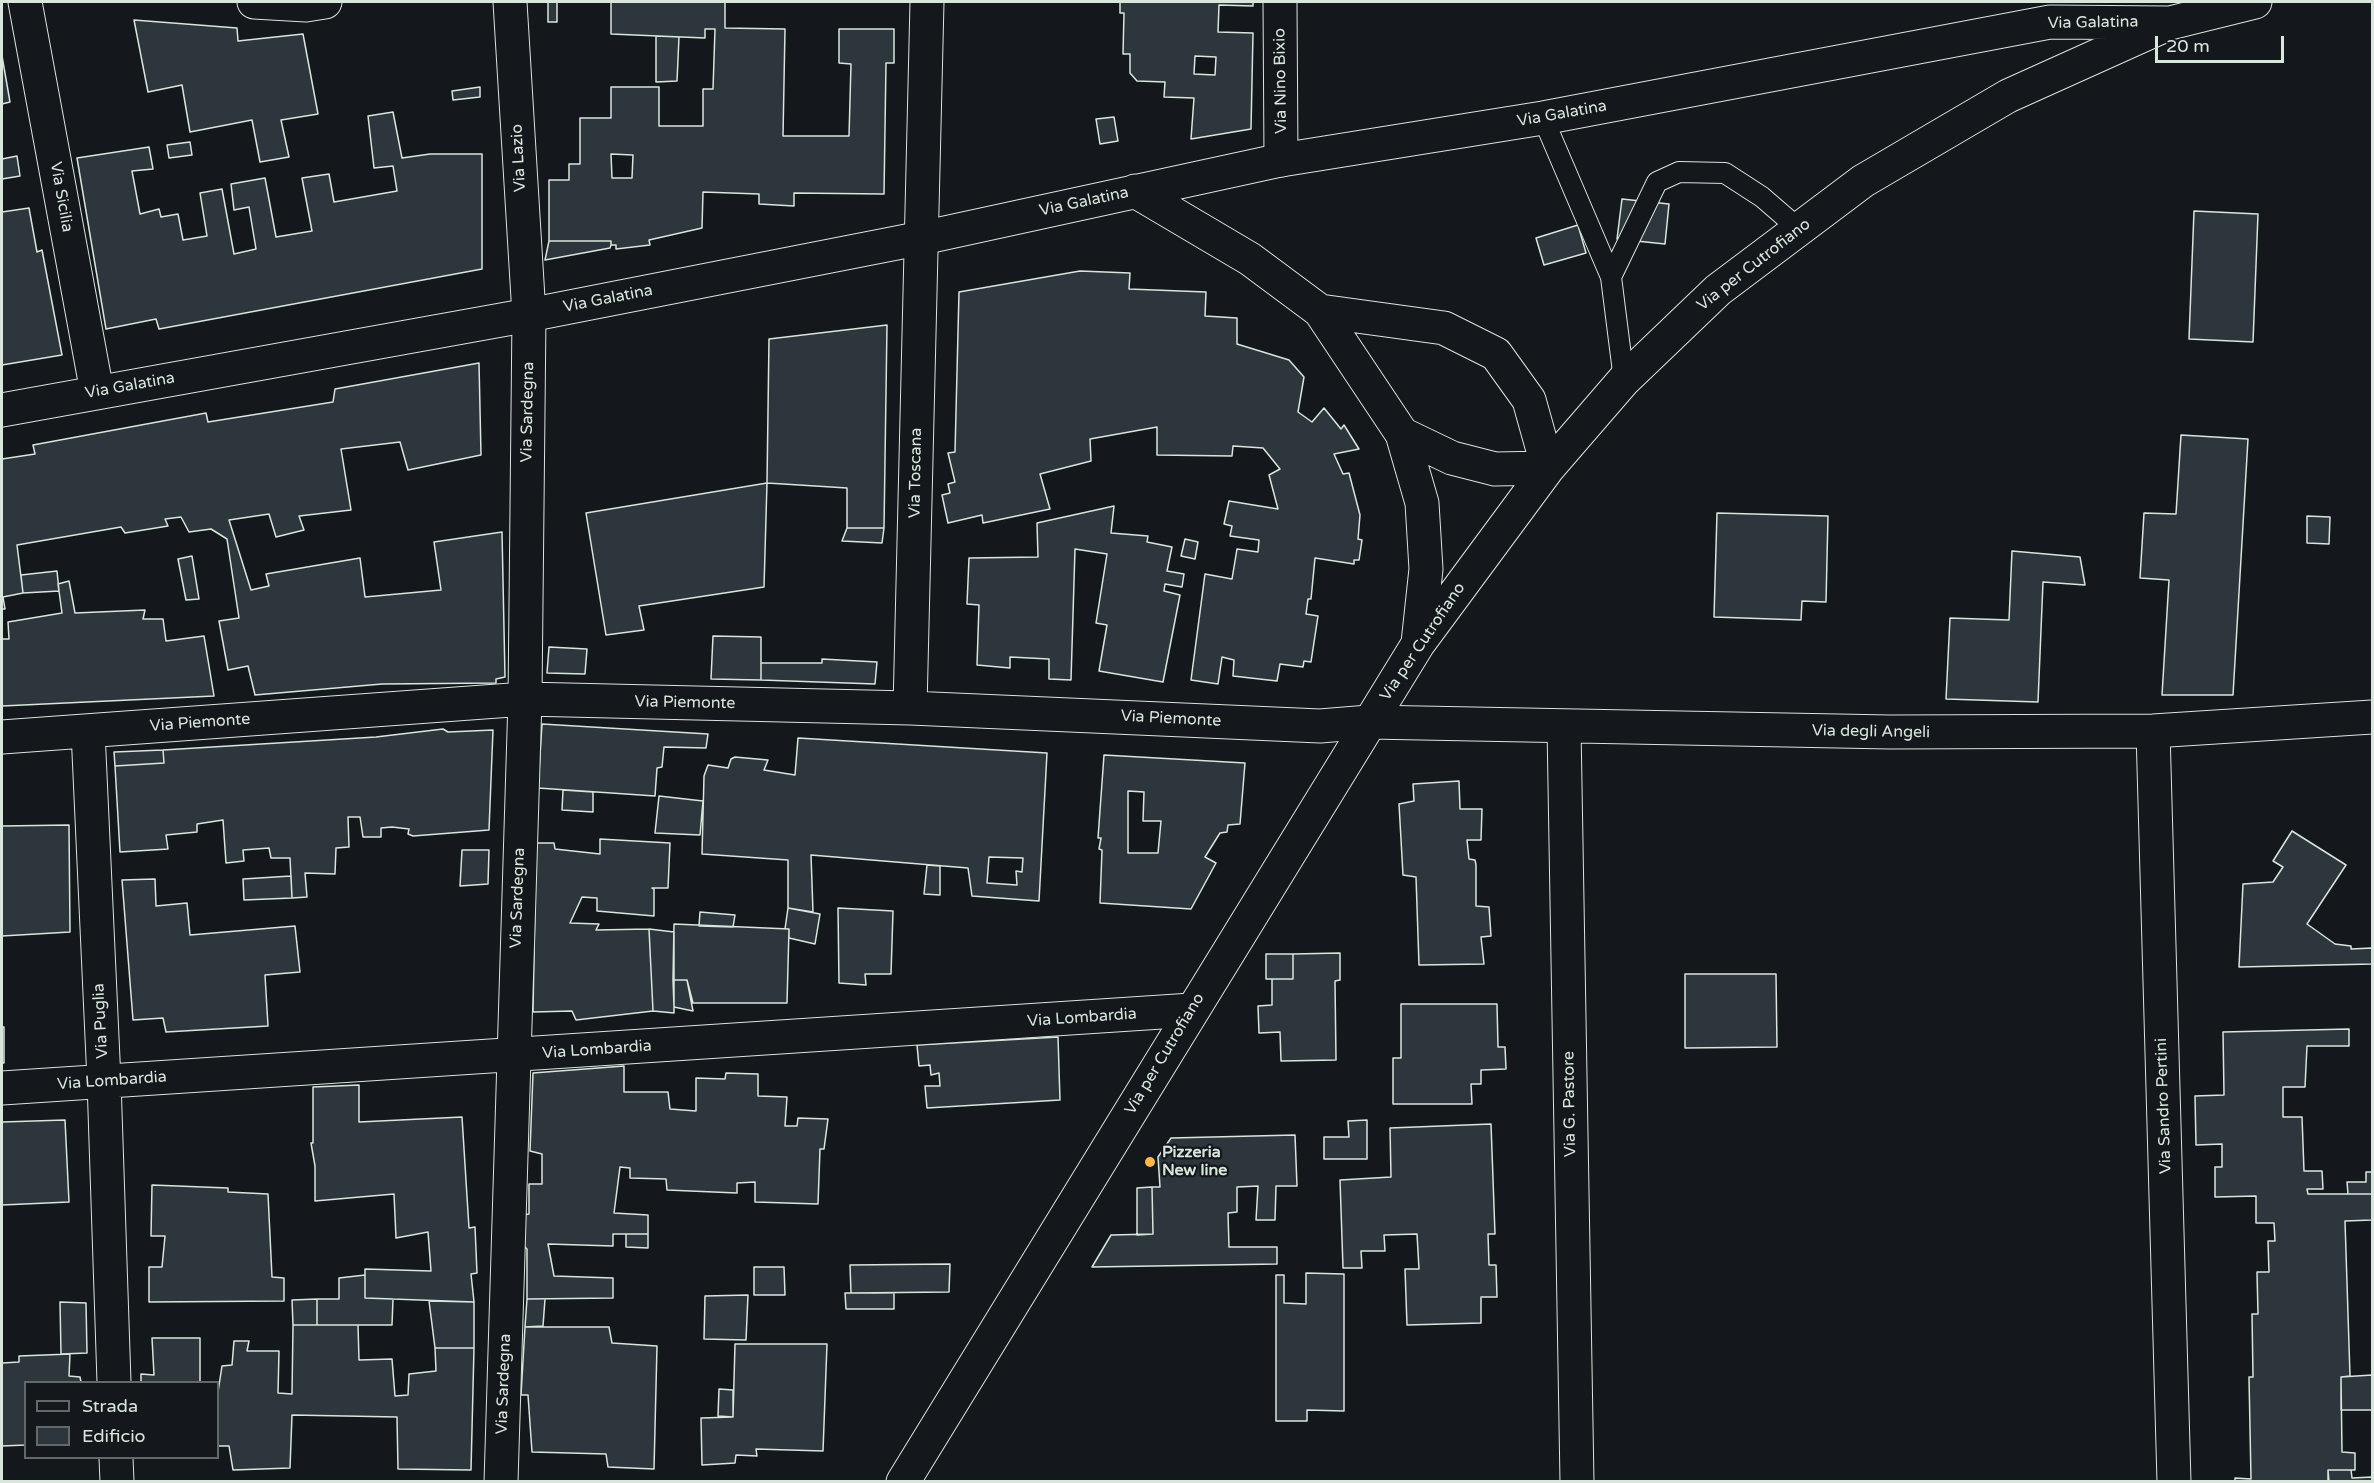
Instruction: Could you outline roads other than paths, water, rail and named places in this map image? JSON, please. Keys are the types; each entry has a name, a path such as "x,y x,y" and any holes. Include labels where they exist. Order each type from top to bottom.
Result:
{"street":[{"name":"Via Sicilia","path":"25,2 97,392"},
{"path":"254,2 306,5 325,2"},
{"name":"Via Lazio","path":"510,2 529,315"},
{"name":"Via Toscana","path":"910,708 927,2"},
{"name":"Via Nino Bixio","path":"1280,2 1281,160"},
{"path":"2170,23 2255,2"},
{"name":"Via Galatina","path":"2,410 529,315 922,238 1281,160 1543,118 2050,22 2170,23"},
{"name":"Via per Cutrofiano","path":"903,1482 1418,644 1548,468 1624,380 1718,290 1863,181 2008,96 2170,23"},
{"path":"1135,191 1250,259 1320,311 1402,434 1422,503 1426,569 1418,644"},
{"path":"1320,311 1444,328 1496,354 1529,400 1548,468 1495,470 1452,458 1402,434"},
{"name":"Via Sardegna","path":"501,1482 525,699 529,315"},
{"name":"Via Piemonte","path":"2,737 525,699 910,708 1320,726 1369,722"},
{"name":"Via degli Angeli","path":"1369,722 1890,732 2153,731 2373,717"},
{"name":"Via G. Pastore","path":"1564,727 1577,1482"},
{"name":"Via Puglia","path":"88,731 104,1081 114,1381"},
{"name":"Via Sandro Pertini","path":"2153,731 2174,1482"},
{"name":"Via Lombardia","path":"2,1088 1192,1010"},
{"path":"116,1459 117,1482"}],"lane":[{"path":"1543,118 1611,277 1624,380"},
{"path":"1611,277 1657,183 1679,172 1725,173 1762,197 1799,229"}],"place":[{"name":"Pizzeria New line","path":"1150,1162"}]}
